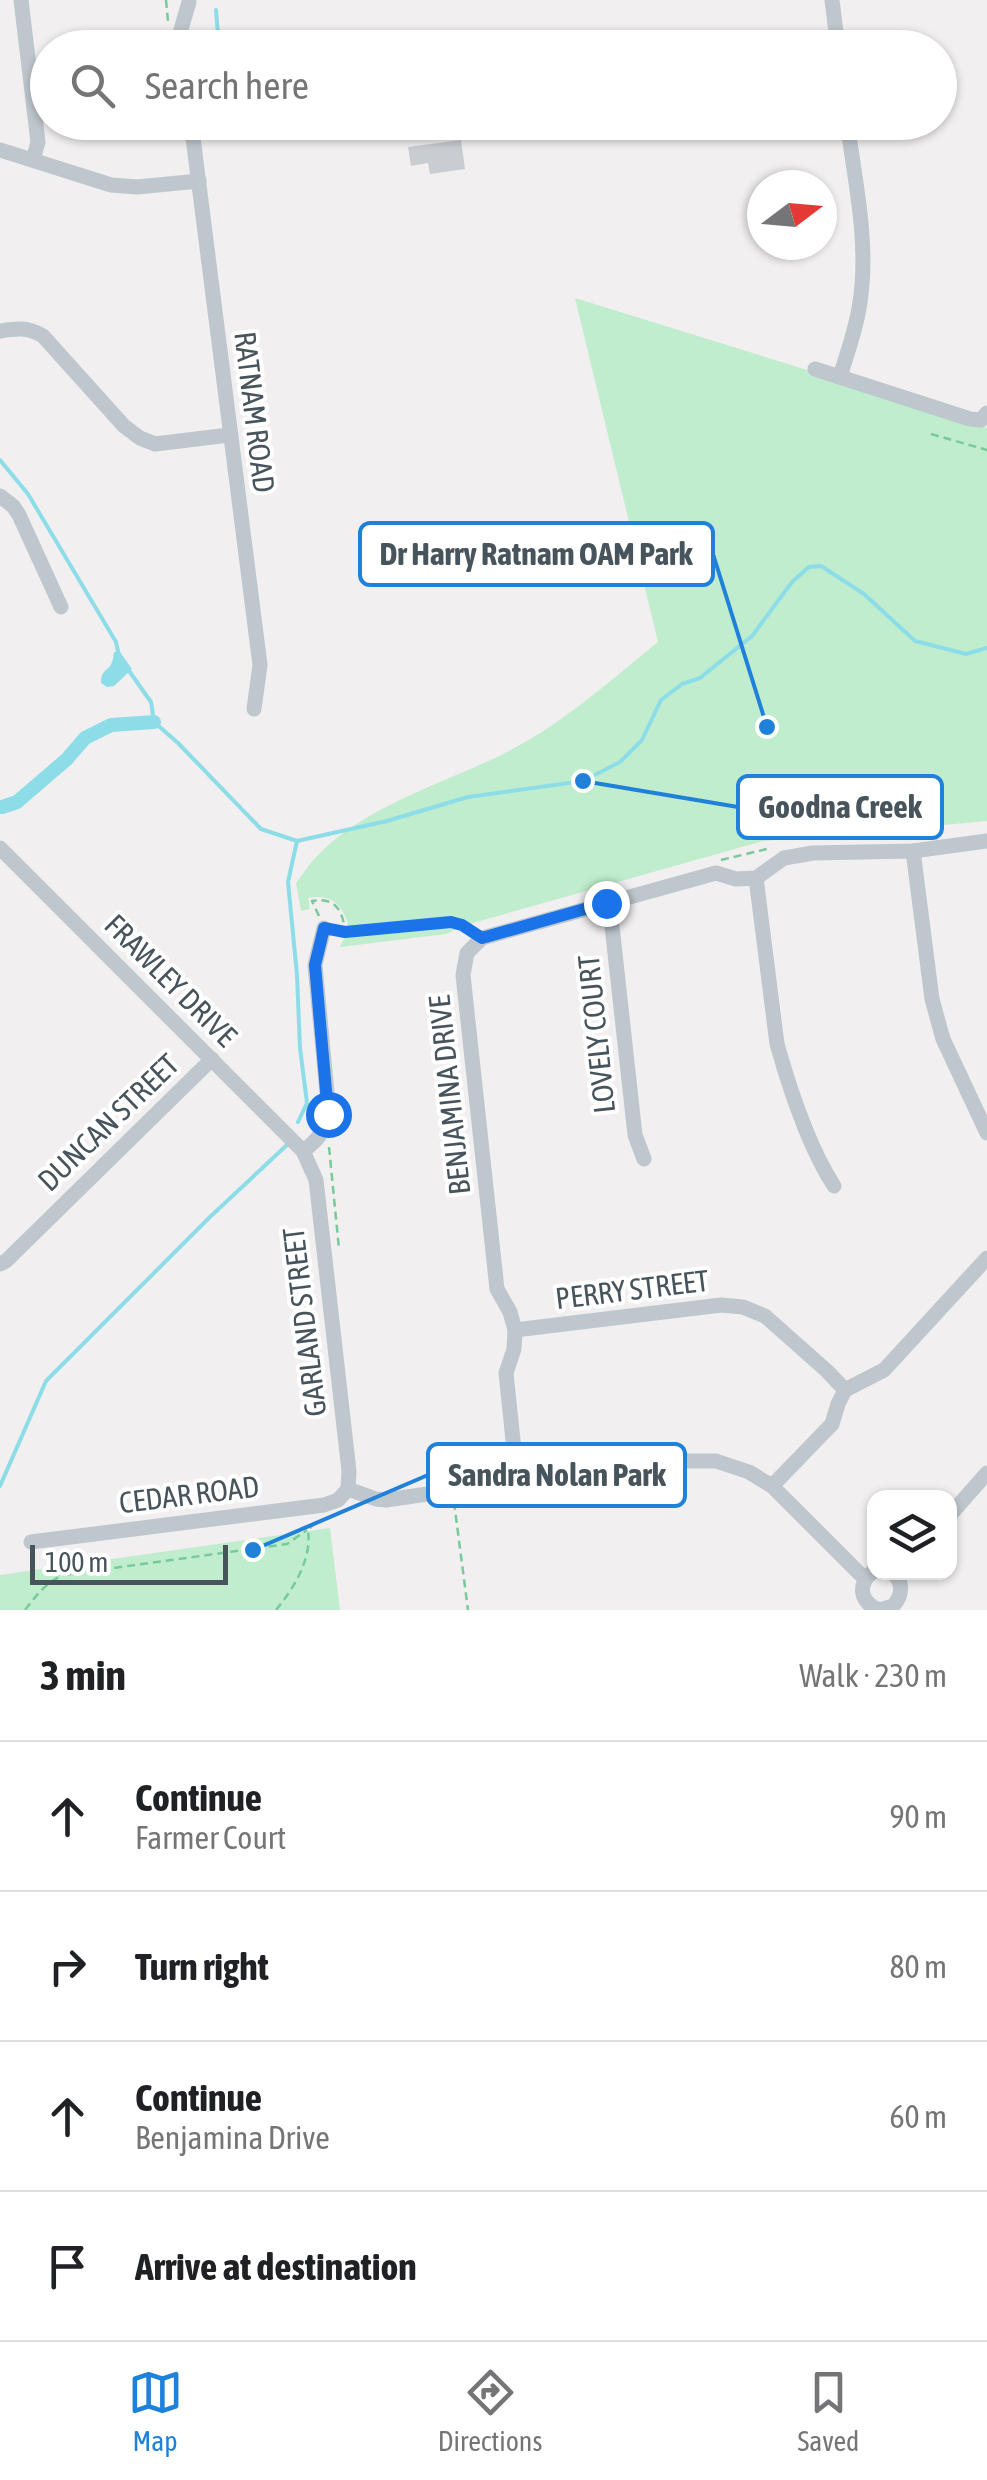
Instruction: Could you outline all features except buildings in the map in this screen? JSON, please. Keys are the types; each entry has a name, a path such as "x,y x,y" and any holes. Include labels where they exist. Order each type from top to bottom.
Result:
{"street":[{"path":"21,0 30,75"},
{"path":"181,30 189,1 208,0"},
{"path":"832,0 836,30"},
{"path":"33,160 38,140"},
{"name":"RATNAM ROAD","path":"193,140 260,664 254,709"},
{"path":"840,377 860,306 863,277 849,140"},
{"path":"0,150 111,185 137,187 199,181"},
{"path":"0,331 32,329 43,336 124,426 140,438 156,444 229,434"},
{"path":"815,369 970,419 985,420"},
{"path":"0,496 19,515 61,607"},
{"path":"482,938 716,873 756,878 784,858 913,851 987,841"},
{"name":"FRAWLEY DRIVE","path":"0,848 303,1151"},
{"path":"913,851 932,999 943,1039 987,1133"},
{"path":"756,878 777,1044 820,1166 834,1186"},
{"name":"LOVELY COURT","path":"606,903 612,926 635,1135 644,1159"},
{"path":"303,1151 318,1140 328,1114 315,965 324,928"},
{"name":"BENJAMINA DRIVE","path":"482,938 468,952 463,975 497,1289 510,1312 514,1330 514,1349 506,1372 516,1469"},
{"name":"DUNCAN STREET","path":"0,1264 212,1059"},
{"name":"GARLAND STREET","path":"303,1151 316,1180 348,1490"},
{"path":"772,1486 832,1424 845,1390 884,1370 987,1258"},
{"name":"PERRY STREET","path":"514,1330 721,1305 743,1307 765,1316 845,1390"},
{"path":"348,1490 386,1500 490,1485 516,1469 547,1478 683,1461 716,1461 749,1472 772,1486 867,1572"},
{"path":"957,1507 987,1473"},
{"name":"CEDAR ROAD","path":"31,1542 324,1505 338,1500 348,1490"},
{"path":"868,1580 862,1593 865,1607 880,1610 903,1605 898,1580"}],"path":[{"path":"931,434 987,450"},
{"path":"345,932 339,907 322,899 312,900 324,928 345,932 451,922 482,938"},
{"path":"452,1491 468,1610"},
{"path":"24,1610 43,1588 64,1576 286,1544 308,1530"}],"green space":[{"path":"575,298 987,428 987,821 763,841 469,924 446,934 340,947 349,928 336,903 324,897 308,898 310,909 301,911 296,883 320,853 385,807 529,740 586,701 658,642"},
{"path":"330,1528 340,1610 0,1610 0,1575"}],"water":[{"path":"114,652 120,652 132,669 114,686 107,687 101,678 111,665"}],"waterway":[{"path":"216,10 218,30"},
{"path":"0,460 28,494 116,642 119,656"},
{"path":"127,668 151,702 154,722 261,829 297,841 387,821 468,797 583,781 620,762 642,740 661,700 682,684 700,678 752,636 792,582 809,567 821,566 864,594 915,641 966,654 987,648"},
{"path":"2,807 17,802 85,738 111,725 154,722"},
{"path":"297,841 288,882 307,1103 298,1122"},
{"path":"0,1486 46,1381 288,1144"}],"place":[{"name":"Dr Harry Ratnam OAM Park","path":"767,727"},
{"name":"Goodna Creek","path":"583,781"},
{"name":"Sandra Nolan Park","path":"253,1550"}],"route":[{"path":"328,1114 315,965 324,928 345,932 451,922 482,938 606,903"}]}
